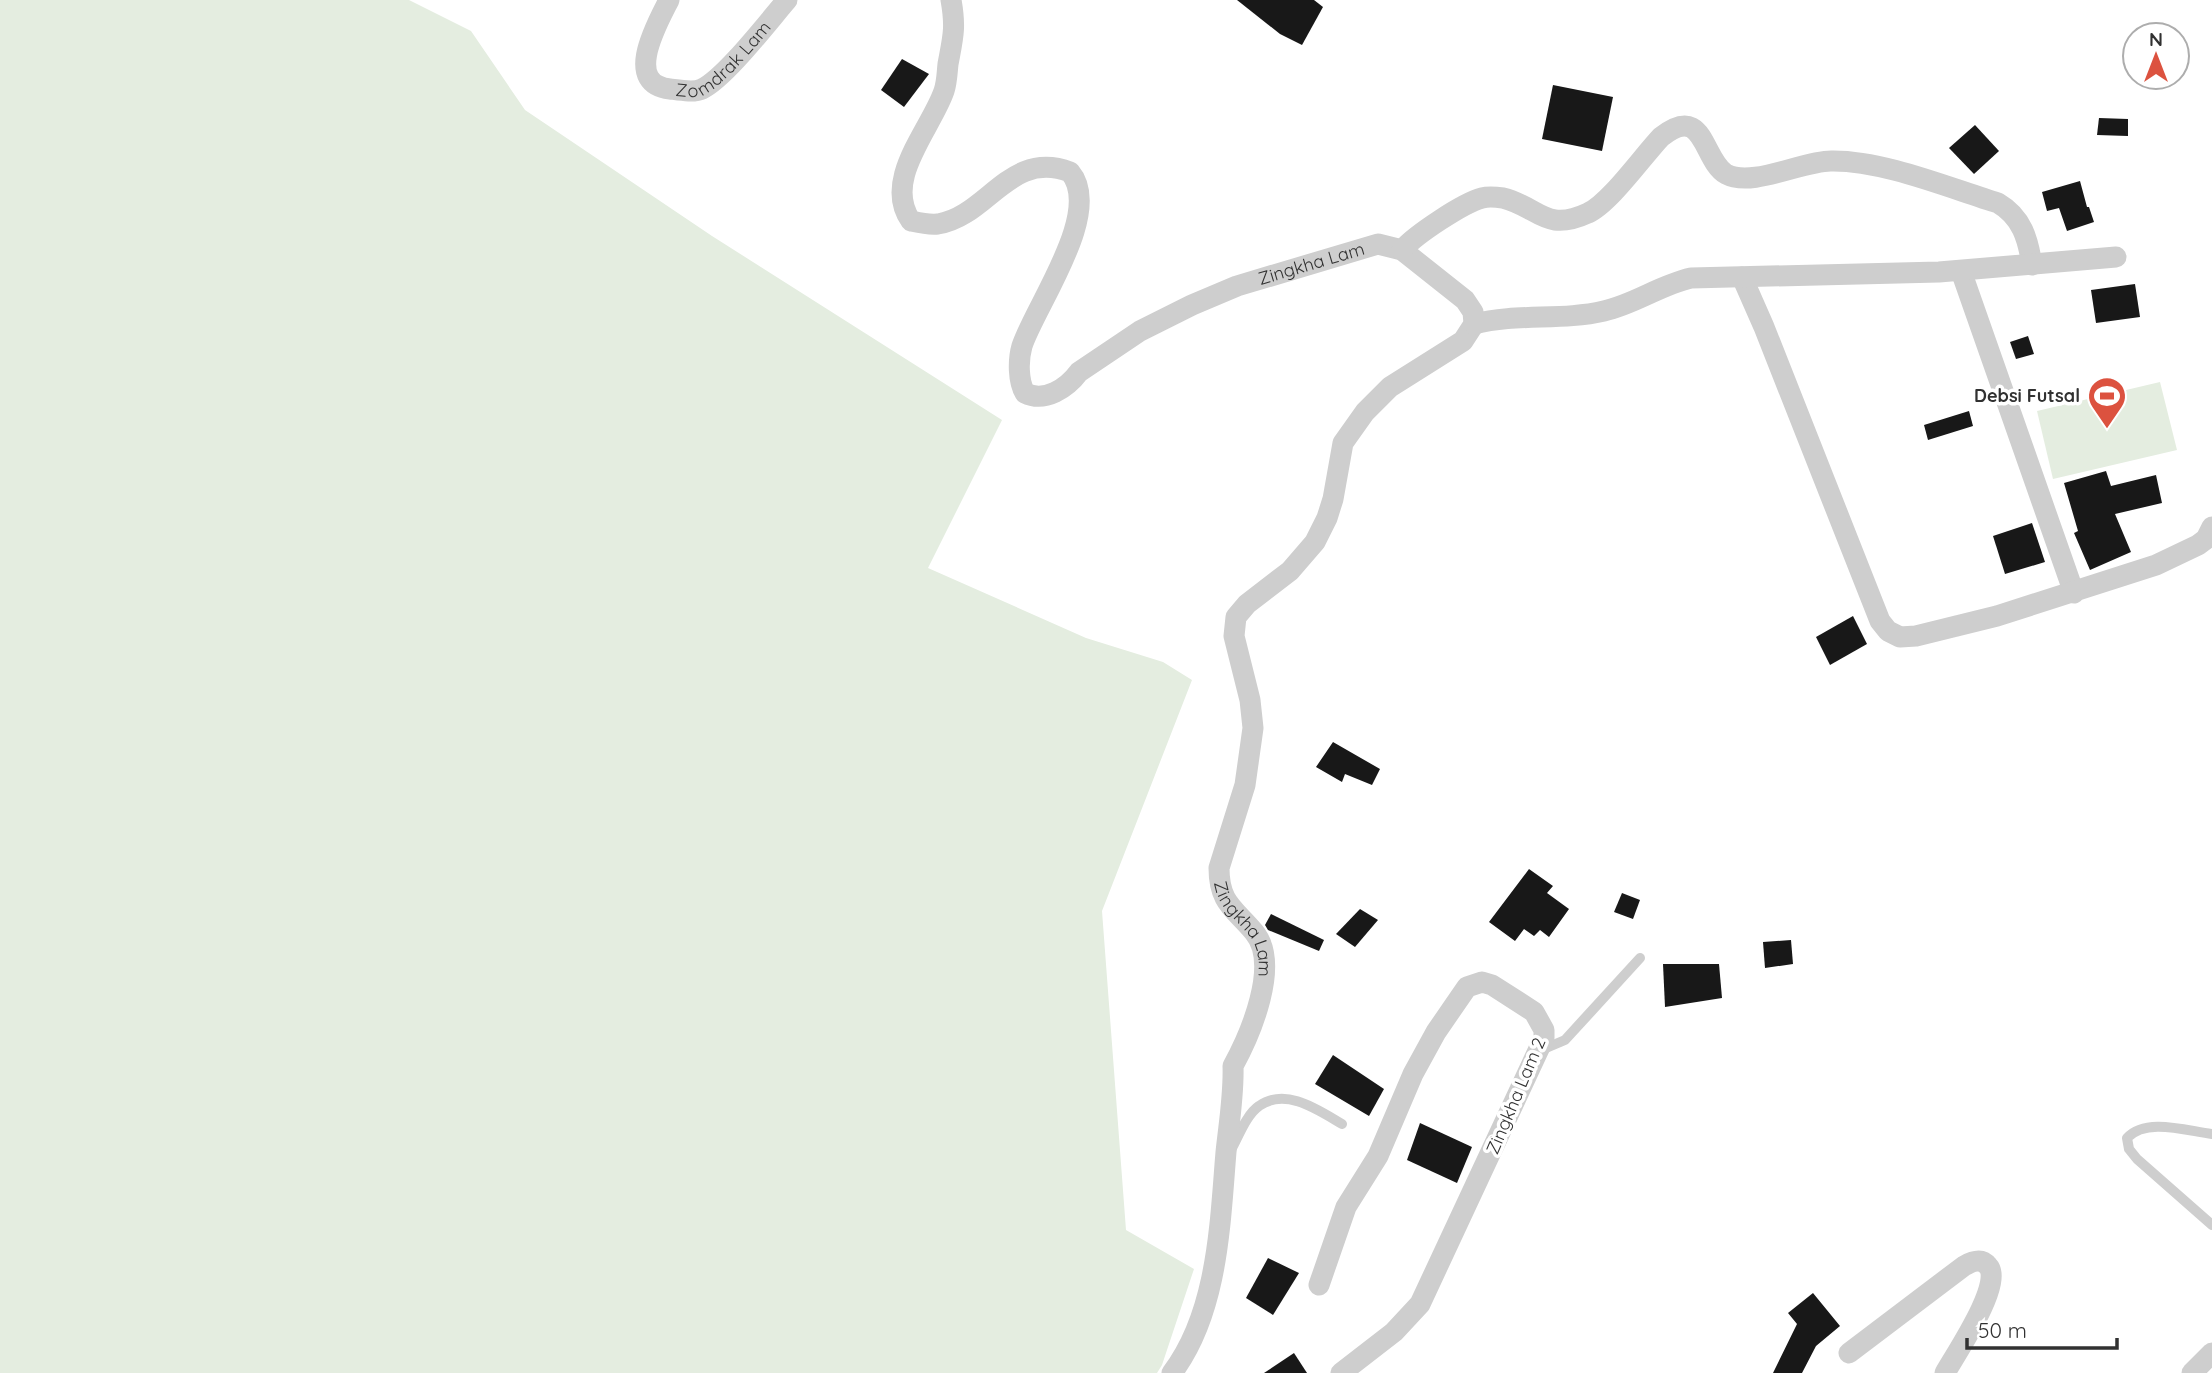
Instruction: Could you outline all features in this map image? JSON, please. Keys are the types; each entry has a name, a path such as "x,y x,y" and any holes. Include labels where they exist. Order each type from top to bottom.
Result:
{"street":[{"name":"Zomdrak Lam","path":"669,0 646,48 646,72 653,82 666,89 700,90 723,73 787,0"},
{"name":"Zingkha Lam","path":"951,0 955,34 946,85 908,162 902,201 911,221 926,224 950,221 1013,177 1036,167 1048,165 1070,172 1078,185 1077,214 1060,270 1022,348 1020,373 1025,393 1032,397 1045,397 1053,393 1140,331 1237,286 1364,246 1378,244 1402,250"},
{"path":"2032,265 2022,226 2010,210 1998,203 1908,175 1853,162 1815,162 1760,176 1736,177 1722,170 1696,132 1681,126 1661,137 1605,202 1587,214 1568,220 1550,220 1506,199 1494,196 1482,198 1420,234 1402,250 1465,299 1473,312 1474,324 1514,317 1572,316 1603,312 1626,305 1673,282 1691,278 1961,271 2032,265 2116,257"},
{"path":"1961,271 2074,593"},
{"path":"1742,277 1880,621 1888,631 1900,637 1916,636 2074,593 2156,565 2198,545 2207,539 2212,527"},
{"name":"Zingkha Lam","path":"1172,1373 1195,1332 1217,1255 1233,1066 1258,1004 1263,982 1265,957 1255,934 1225,900 1219,878 1219,868 1245,785 1253,728 1250,700 1234,636 1236,617 1247,604 1290,571 1315,542 1327,519 1333,499 1343,443 1365,412 1390,387 1463,341 1474,324"},
{"name":"Zingkha Lam 2","path":"1319,1285 1346,1207 1378,1156 1413,1074 1436,1032 1467,987 1482,982 1492,985 1534,1012 1544,1030 1539,1051 1420,1304 1394,1332 1341,1373"},
{"path":"1849,1353 1964,1266 1974,1261 1982,1262 1988,1265 1992,1272 1991,1283 1979,1315 1945,1373"},
{"path":"2192,1373 2212,1353"}],"lane":[{"path":"1539,1051 1565,1040 1640,958"},
{"path":"1226,1160 1258,1106 1275,1098 1309,1105 1342,1124"},
{"path":"2212,1134 2146,1127 2134,1130 2127,1138 2129,1149 2137,1158 2212,1225"}],"shaded area":[{"path":"0,0 409,0 471,31 525,110 712,236 1002,420 928,568 1086,638 1163,662 1192,680 1102,911 1126,1230 1194,1269 1157,1373 0,1373"},
{"name":"Debsi Futsal","path":"2160,382 2177,450 2053,479 2037,411"}],"building":[{"path":"1237,0 1314,0 1323,7 1302,45 1280,34"},
{"path":"902,59 929,74 904,107 881,90"},
{"path":"1553,85 1613,97 1602,151 1542,139"},
{"path":"2099,118 2128,119 2128,136 2097,135"},
{"path":"1975,125 1999,151 1974,174 1949,148"},
{"path":"2080,181 2094,222 2067,231 2059,208 2047,211 2042,192"},
{"path":"2135,284 2140,317 2096,323 2091,290"},
{"path":"2028,336 2034,354 2016,359 2010,342"},
{"path":"1969,411 1973,426 1928,440 1924,425"},
{"path":"2106,471 2111,486 2156,475 2162,503 2115,514 2131,552 2090,570 2074,533 2078,531 2064,483"},
{"path":"2032,523 2045,562 2005,574 1993,536"},
{"path":"1853,616 1867,644 1830,665 1816,637"},
{"path":"1333,742 1380,769 1372,785 1345,774 1342,782 1316,767"},
{"path":"1529,869 1553,886 1547,893 1569,909 1549,937 1540,930 1534,936 1524,929 1515,941 1489,922"},
{"path":"1622,893 1640,900 1633,919 1614,912"},
{"path":"1360,909 1378,920 1355,947 1336,934"},
{"path":"1271,914 1324,940 1319,951 1268,930 1265,925"},
{"path":"1791,940 1793,964 1765,968 1763,942"},
{"path":"1663,964 1719,964 1722,998 1665,1007"},
{"path":"1333,1055 1384,1089 1369,1116 1315,1084"},
{"path":"1420,1123 1472,1147 1457,1183 1407,1160"},
{"path":"1268,1258 1299,1273 1273,1315 1246,1298"},
{"path":"1813,1293 1840,1326 1816,1346 1802,1373 1773,1373 1797,1324 1788,1313"},
{"path":"1294,1353 1307,1373 1264,1373"}],"place":[{"name":"Debsi Futsal","path":"2107,430"}]}
